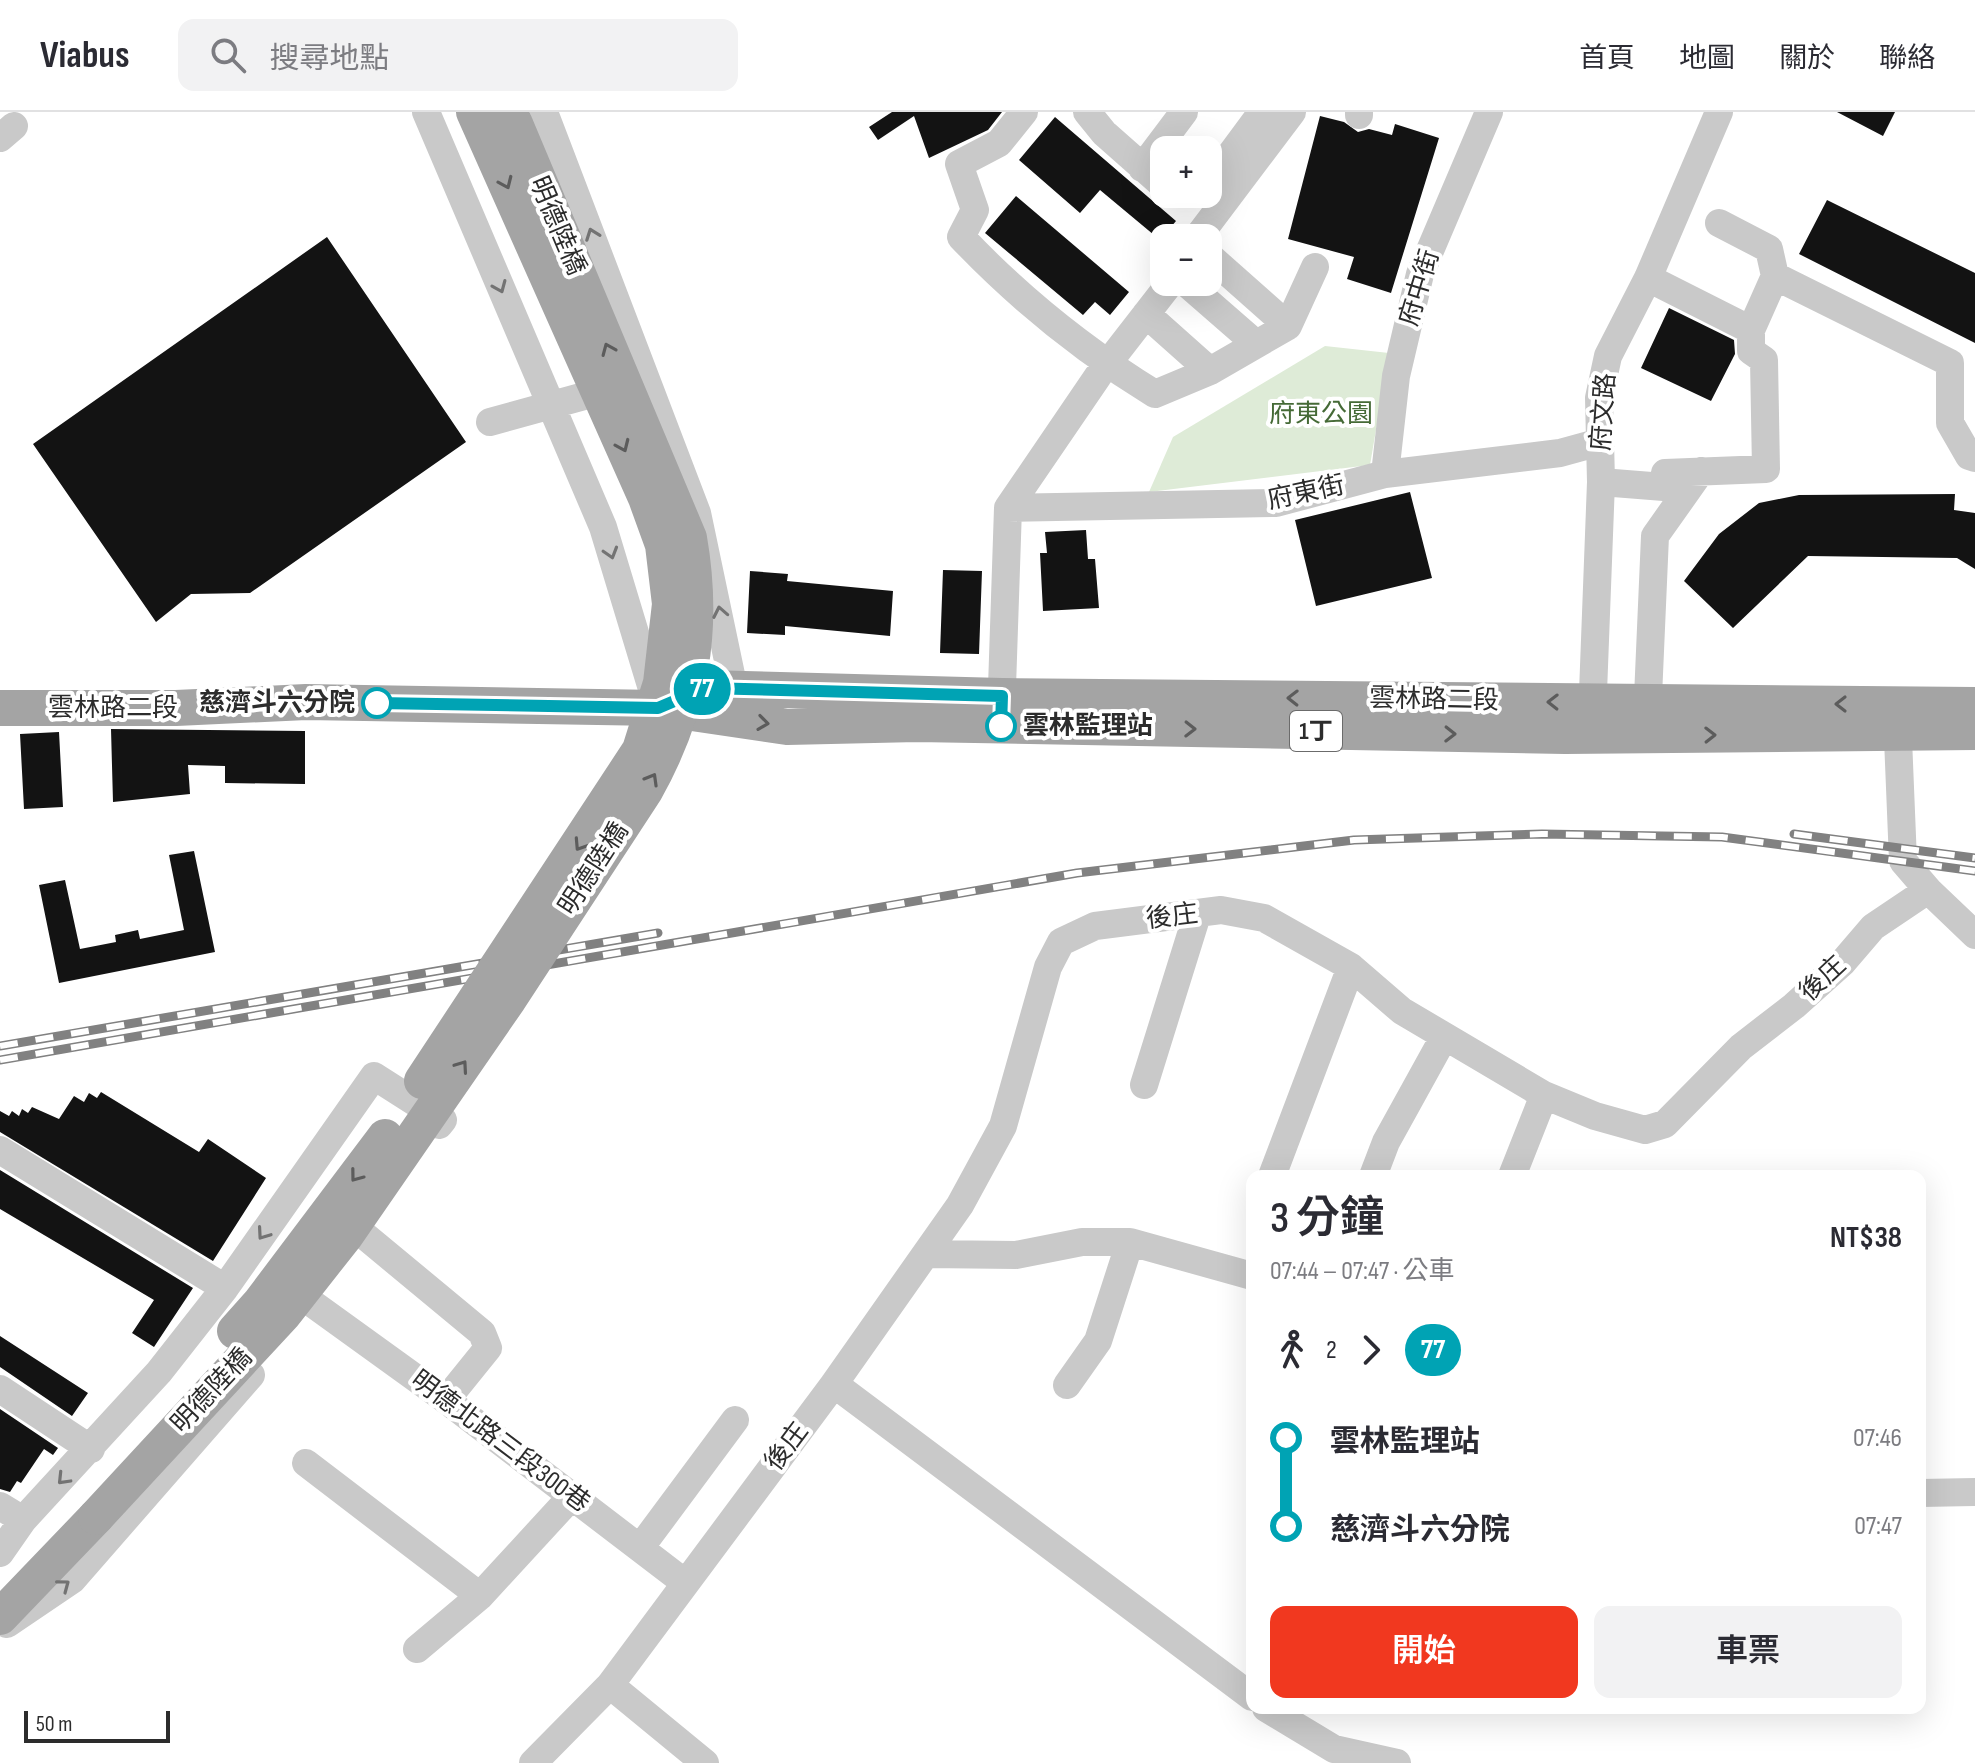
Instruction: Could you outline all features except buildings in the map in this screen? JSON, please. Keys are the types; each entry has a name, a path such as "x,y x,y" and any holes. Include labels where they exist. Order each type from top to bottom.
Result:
{"main road":[{"name":"明德陸橋","path":"88,1511 260,1303 380,1145 620,783 640,750 661,683 670,604 663,545 474,112"},
{"name":"明德陸橋","path":"88,1511 283,1315 346,1235 509,999 645,791 666,755 682,713 691,679 697,626 697,584 689,538 510,112"},
{"name":"雲林路二段","path":"658,708 705,688 1002,711 1592,719 1897,718 1975,705"},
{"name":"雲林路二段","path":"0,708 176,708 306,702 658,708 787,727 1002,711"},
{"name":"雲林路二段","path":"1897,718 1975,732"},
{"path":"0,1581 88,1511"},
{"path":"0,1617 88,1511"}],"street":[{"path":"426,112 603,527 658,708"},
{"path":"544,112 697,513 734,689"},
{"path":"1024,112 999,143 959,164 975,210 961,237 994,272 1103,370 1155,394 1210,371 1288,326 1315,267"},
{"path":"1142,168 1184,112"},
{"path":"1222,166 1262,112"},
{"path":"1208,224 1292,112"},
{"name":"府中街","path":"1385,474 1396,376 1420,274 1489,112"},
{"name":"府文路","path":"1592,719 1601,482 1599,398 1608,356 1648,278 1713,114"},
{"path":"1105,118 1150,175"},
{"path":"1601,482 1664,487 1665,473 1766,469 1764,360 1751,351 1751,330 1775,276 1769,249 1719,223"},
{"path":"1222,267 1288,326"},
{"path":"1775,276 1950,363 1950,423 1969,456 1975,458"},
{"path":"1648,278 1751,330"},
{"path":"1002,711 1008,508 1103,370 1160,296"},
{"path":"1201,296 1255,343"},
{"path":"1146,314 1210,371"},
{"path":"490,422 646,379"},
{"name":"府東街","path":"1008,508 1276,503 1385,474 1560,453 1600,442"},
{"path":"1647,719 1655,536 1701,471"},
{"path":"1897,718 1903,861 1975,935"},
{"name":"後庄","path":"533,1763 610,1685 834,1384 960,1205 1003,1126 1048,967 1061,942 1095,926 1221,910 1264,918 1351,967 1402,1011 1544,1095 1595,1116 1645,1130 1665,1124 1741,1047 1794,1006 1843,962 1873,927 1928,890"},
{"path":"1144,1085 1197,915"},
{"path":"1274,1170 1351,967"},
{"path":"1375,1170 1386,1142 1444,1037"},
{"path":"0,1553 11,1513 91,1449 159,1372 225,1288 374,1076 443,1120 365,1236 313,1304 72,1580 0,1629"},
{"path":"1514,1170 1544,1095"},
{"path":"0,1150 225,1288"},
{"path":"365,1236 482,1333 488,1348 446,1400"},
{"path":"927,1254 1016,1255 1082,1242 1130,1242 1246,1274"},
{"path":"1067,1385 1098,1341 1130,1242"},
{"name":"明德北路三段300巷","path":"313,1304 446,1400 684,1582"},
{"path":"834,1384 1246,1693"},
{"path":"0,1389 91,1449"},
{"path":"640,1548 735,1420"},
{"path":"306,1463 480,1596"},
{"path":"1926,1493 1975,1492"},
{"path":"417,1649 480,1596 572,1496"},
{"path":"610,1685 705,1763"},
{"path":"1276,1714 1334,1749 1397,1763"}],"green space":[{"name":"府東公園","path":"1325,346 1389,353 1370,465 1149,492 1173,437"}],"railway":[{"path":"0,1060 1077,873 1354,840 1542,834 1722,837 1975,871"},
{"path":"1794,834 1975,858"},
{"path":"0,1046 658,933"}],"bus line":[{"name":"77","path":"377,703 658,708 705,688 916,691 1002,696 1001,726"}],"place":[{"name":"慈濟斗六分院","path":"377,703"},
{"name":"雲林監理站","path":"1001,726"}]}
